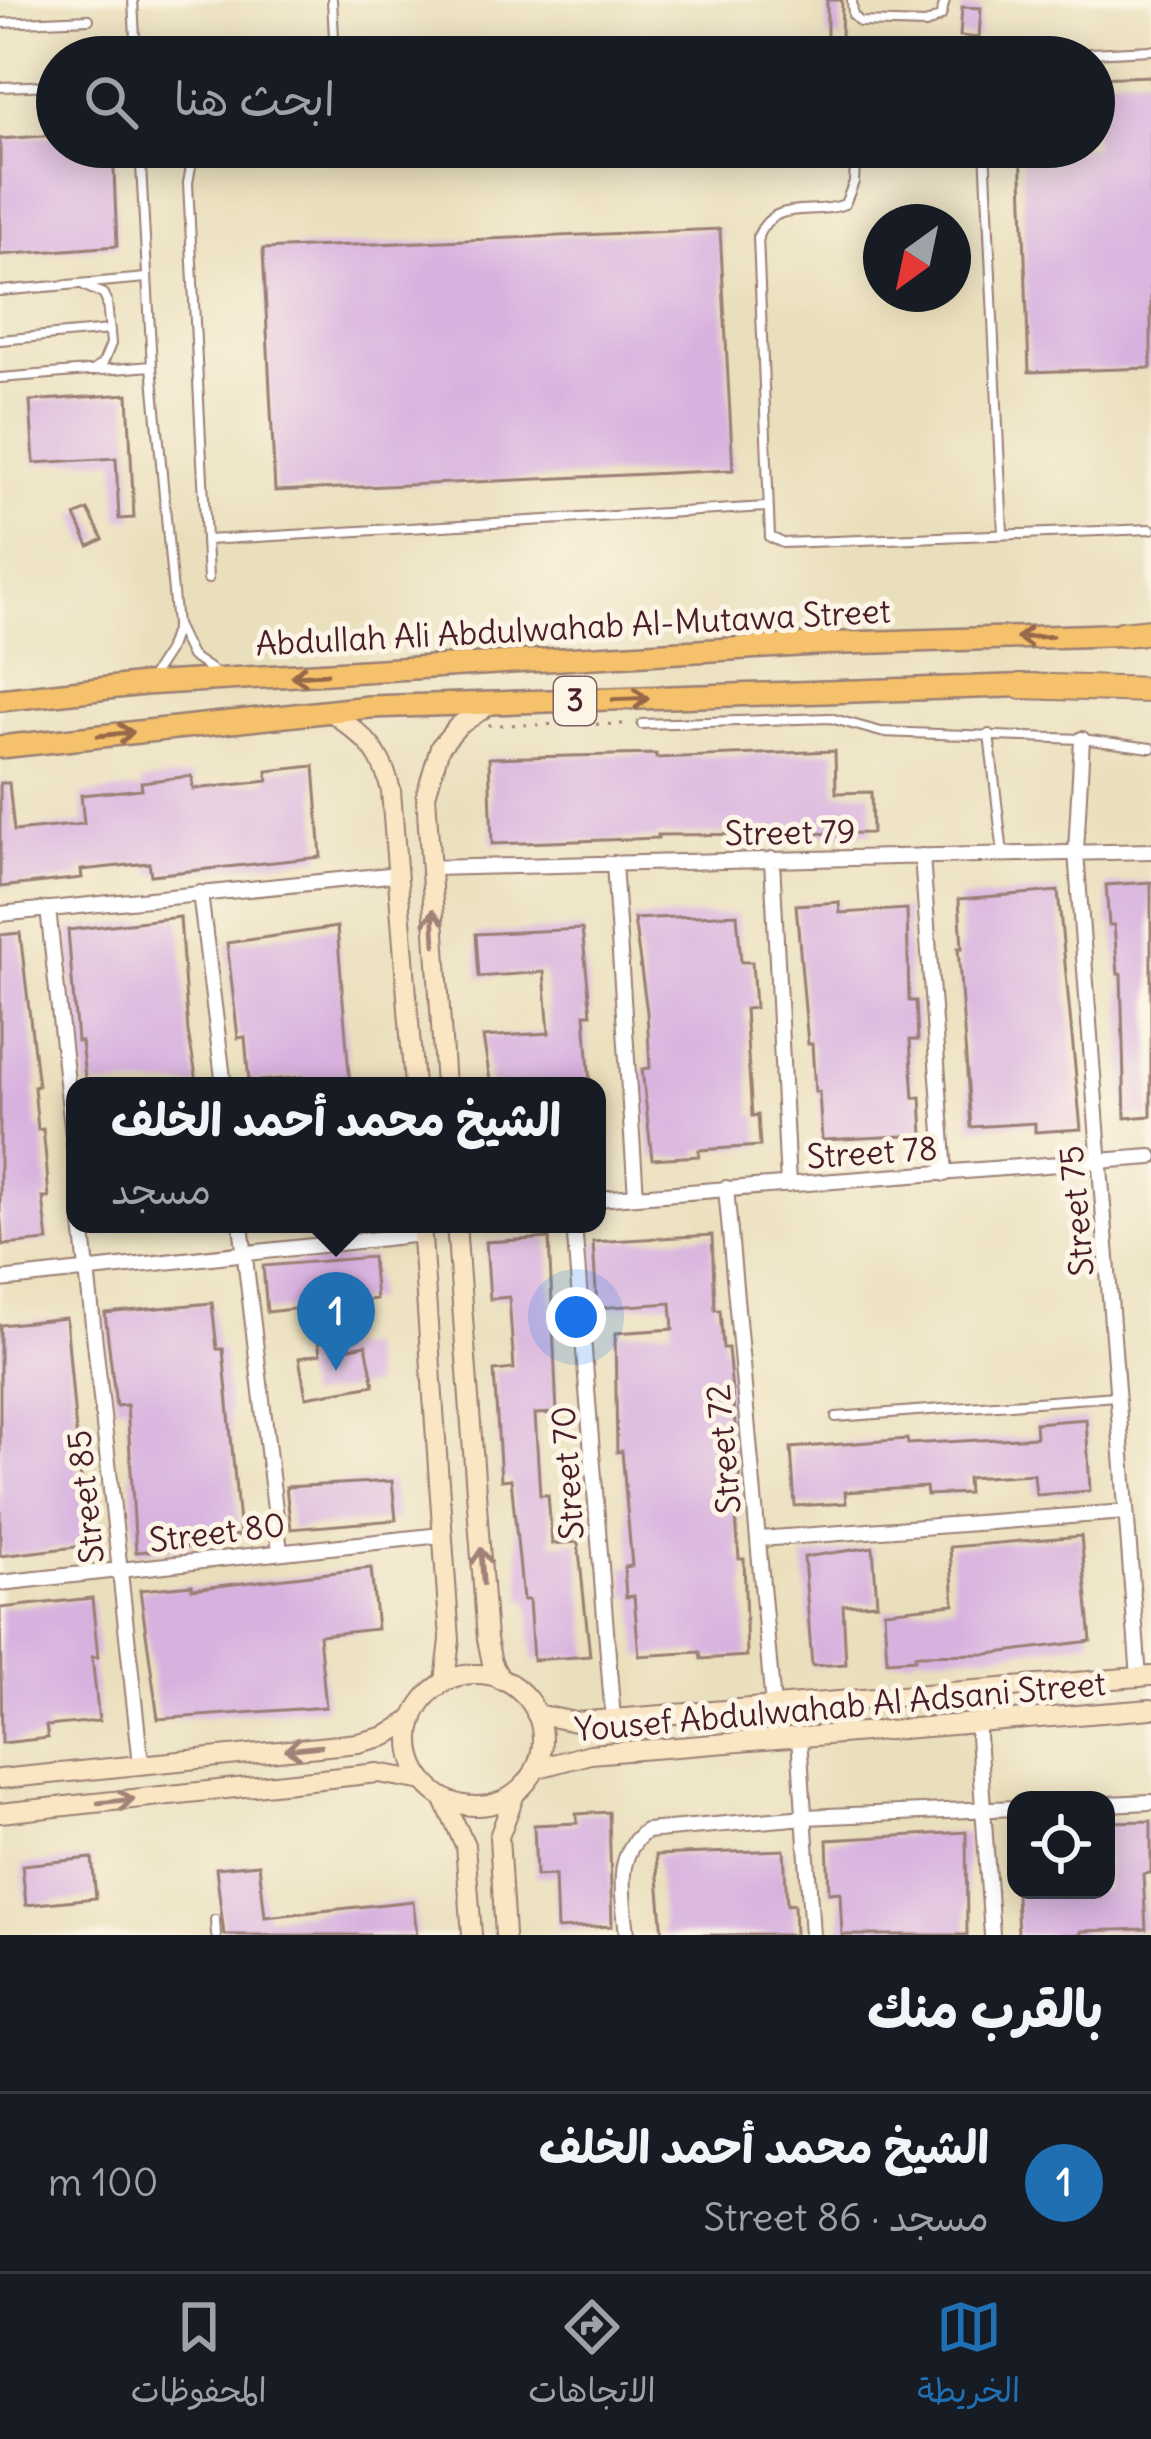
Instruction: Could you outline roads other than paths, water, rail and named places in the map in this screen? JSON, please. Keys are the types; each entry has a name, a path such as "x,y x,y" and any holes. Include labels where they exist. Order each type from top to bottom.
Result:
{"highway":[{"path":"1122,634 1151,633"},
{"path":"1020,686 1151,685"}],"main road":[{"name":"Abdullah Ali Abdulwahab Al-Mutawa Street","path":"0,700 145,685 815,644 1122,634"},
{"name":"3","path":"0,747 330,711 1020,686"}],"street":[{"path":"445,1077 426,795 440,747 458,726 492,704"},
{"path":"330,711 367,740 384,763 391,791 413,1077"},
{"name":"Street 75","path":"1082,739 1076,852 1126,1512 1145,1677"},
{"path":"391,791 402,782 417,784 426,795"},
{"name":"Street 79","path":"430,868 1151,851"},
{"path":"922,856 945,1174"},
{"path":"772,859 788,1185"},
{"path":"614,863 636,1196"},
{"path":"0,914 399,874"},
{"path":"200,893 223,1077"},
{"path":"48,909 66,1077"},
{"path":"406,993 415,1001 428,1002 437,994"},
{"path":"411,1042 421,1037 442,1042"},
{"name":"Street 78","path":"606,1198 1151,1157"},
{"name":"Street 72","path":"726,1189 773,1706"},
{"name":"Street 85","path":"83,1233 141,1764"},
{"path":"242,1233 280,1551"},
{"path":"0,1280 391,1233"},
{"path":"422,1233 451,1648 446,1682"},
{"path":"457,1233 488,1648 501,1680"},
{"name":"Street 70","path":"575,1233 613,1719"},
{"path":"430,1365 443,1369 466,1359"},
{"path":"433,1408 445,1399 460,1400 470,1412"},
{"path":"759,1539 1126,1512"},
{"name":"Street 80","path":"0,1583 441,1535"},
{"path":"472,1935 465,1845 443,1798 424,1781 410,1751 414,1718 423,1701 446,1682 479,1674 501,1680 522,1694 536,1714 542,1736 536,1769 514,1794 503,1819 499,1847 505,1935"},
{"name":"Yousef Abdulwahab Al Adsani Street","path":"536,1714 568,1722 1145,1677"},
{"path":"916,1694 908,1712 923,1726"},
{"path":"869,1731 884,1716 873,1698"},
{"name":"Yousef Abdulwahab Al Adsani Street","path":"536,1769 590,1754 1151,1709"},
{"path":"0,1779 376,1739 414,1718"},
{"path":"977,1722 992,1935"},
{"path":"799,1737 812,1935"},
{"path":"376,1739 388,1756 378,1773"},
{"path":"0,1813 378,1773 424,1781"},
{"path":"443,1798 479,1806 514,1794"},
{"path":"1115,1804 1151,1802"},
{"path":"627,1935 622,1867 640,1835 654,1829 1007,1809"},
{"path":"465,1845 483,1836 499,1847"}],"lane":[{"path":"133,0 135,36"},
{"path":"332,0 333,36"},
{"path":"852,0 853,15 860,22 926,24 941,16 945,0"},
{"path":"0,23 89,19"},
{"path":"1115,52 1151,50"},
{"path":"0,87 36,86"},
{"path":"141,168 152,366 176,625 184,646 199,664 219,675 241,679"},
{"path":"191,168 208,579"},
{"path":"855,168 845,204 782,211 767,220 758,236 767,533 776,542 1151,529"},
{"path":"986,168 1003,534"},
{"path":"0,291 146,278"},
{"path":"84,285 103,294 110,330 108,355 92,372"},
{"path":"0,340 110,330"},
{"path":"0,378 152,366"},
{"path":"207,540 766,507"},
{"path":"145,685 168,651 176,625"},
{"path":"642,724 830,718 881,732 1082,739 1151,748"},
{"path":"989,734 1003,854"},
{"path":"836,1417 1118,1396"},
{"path":"215,1920 216,1935"}],"place":[{"name":"الشيخ محمد أحمد الخلف","path":"336,1371"}]}
